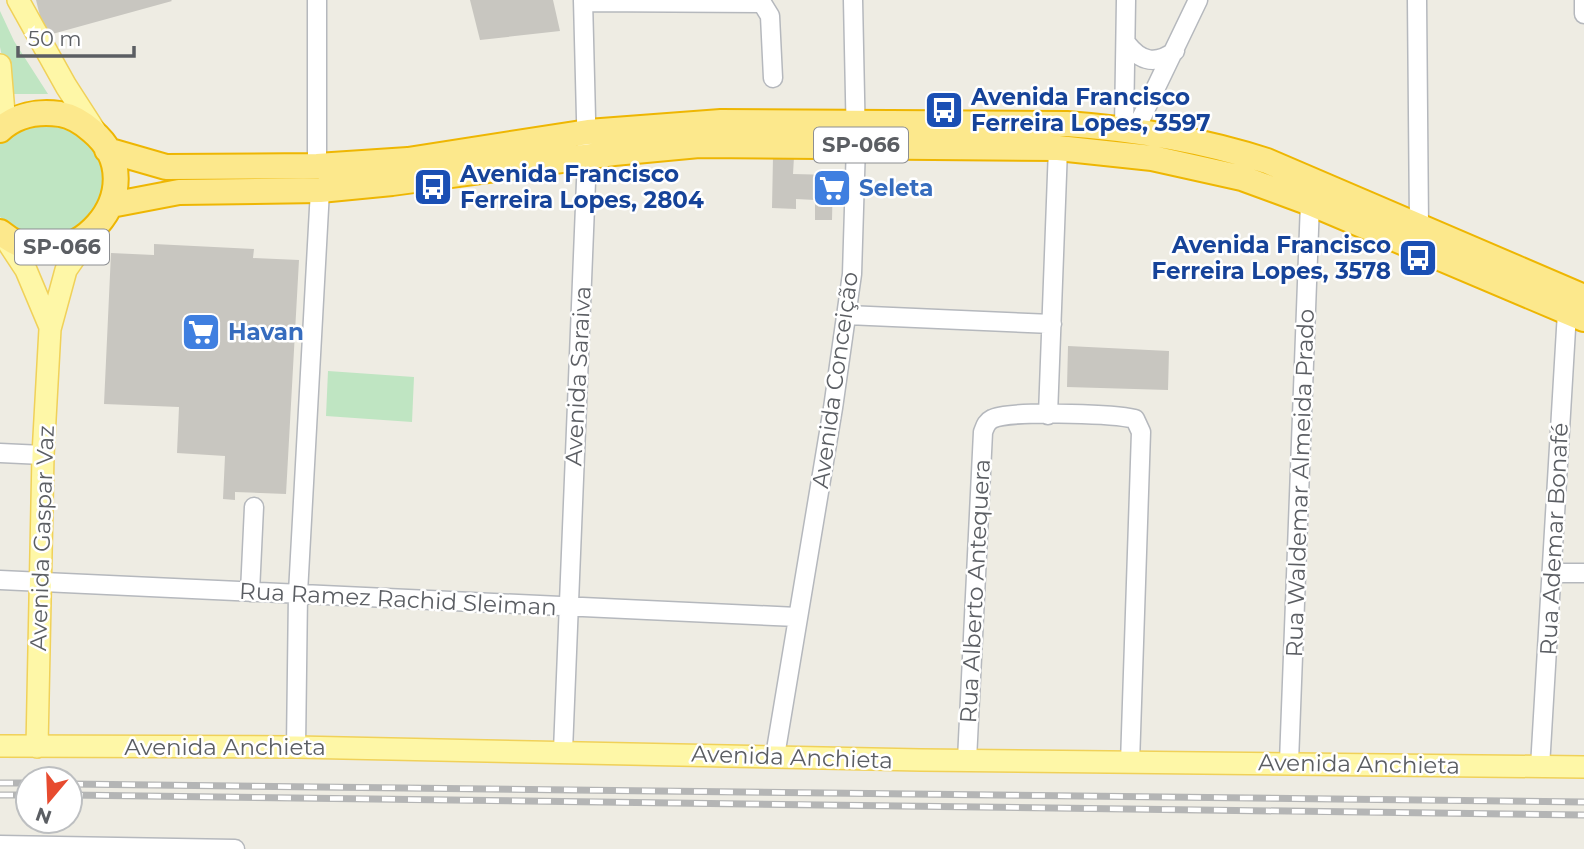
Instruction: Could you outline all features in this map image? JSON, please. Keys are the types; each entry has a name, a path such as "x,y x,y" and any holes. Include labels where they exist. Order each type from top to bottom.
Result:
{"highway":[{"name":"SP-066","path":"2,128 23,116 43,112 63,114 82,123 103,143 166,167 318,178 442,178 587,144 699,145 856,133 1130,129 1267,161 1419,225 1578,309"},
{"path":"1058,149 1124,142 1130,129"},
{"name":"SP-066","path":"856,133 1058,149 1200,167 1242,178 1310,203 1578,309"},
{"name":"SP-066","path":"1,234 19,245 37,250 75,244 91,234 111,205 115,187 103,143"},
{"name":"SP-066","path":"111,205 179,192 318,178"}],"main road":[{"path":"18,0 66,86 103,143"},
{"path":"0,65 2,128"},
{"path":"1,234 26,270 50,329"},
{"path":"50,329 66,270 91,234"},
{"name":"Avenida Gaspar Vaz","path":"37,747 43,455 50,329"},
{"name":"Avenida Anchieta","path":"0,746 296,747 1130,763 1289,762 1584,768"}],"street":[{"path":"296,747 298,593 318,178 317,0"},
{"name":"Avenida Conceição","path":"775,756 852,274 856,133 853,0"},
{"path":"1126,0 1130,129"},
{"path":"1130,129 1199,0"},
{"path":"1417,0 1419,225"},
{"path":"1584,0 1584,14"},
{"path":"583,1 762,2 770,16 773,78"},
{"name":"Avenida Saraiva","path":"563,751 566,607 587,144 583,1"},
{"path":"1127,44 1136,55 1152,61 1160,60 1174,51"},
{"path":"1058,149 1048,415 1135,419 1141,432 1130,763"},
{"name":"Rua Waldemar Almeida Prado","path":"1289,762 1310,203"},
{"name":"Rua Ademar Bonafé","path":"1540,767 1553,573 1578,309"},
{"path":"847,316 1052,324"},
{"name":"Rua Alberto Antequera","path":"967,760 982,441 987,423 1005,416 1048,415"},
{"path":"0,453 43,455"},
{"path":"250,592 254,507"},
{"path":"1553,573 1584,573"},
{"name":"Rua Ramez Rachid Sleiman","path":"0,580 797,617"},
{"path":"0,845 234,849"}],"green space":[{"path":"0,11 14,41 48,94 10,94 0,47"},
{"path":"31,123 69,126 100,160 105,181 100,202 89,219 71,232 49,237 25,233 0,217 0,144 13,131"},
{"path":"328,371 414,377 412,422 326,416"}],"building":[{"path":"36,0 171,0 172,1 45,36"},
{"path":"470,0 553,0 560,31 480,40"},
{"path":"773,157 794,157 793,174 833,175 832,220 815,220 815,200 796,199 796,209 772,208"},
{"name":"Havan","path":"154,244 254,249 253,258 299,260 286,494 235,492 235,500 223,499 225,456 177,453 179,407 104,404 111,253 154,255"},
{"path":"1068,346 1169,351 1168,390 1067,387"}],"railway":[{"path":"0,783 14,783"},
{"path":"84,784 1584,802"},
{"path":"0,795 14,795"},
{"path":"84,795 1584,815"}],"place":[{"name":"Avenida Francisco Ferreira Lopes, 3597","path":"944,110"},
{"name":"Avenida Francisco Ferreira Lopes, 2804","path":"433,187"},
{"name":"Seleta","path":"832,188"},
{"name":"Avenida Francisco Ferreira Lopes, 3578","path":"1418,258"},
{"name":"Havan","path":"201,332"}]}
